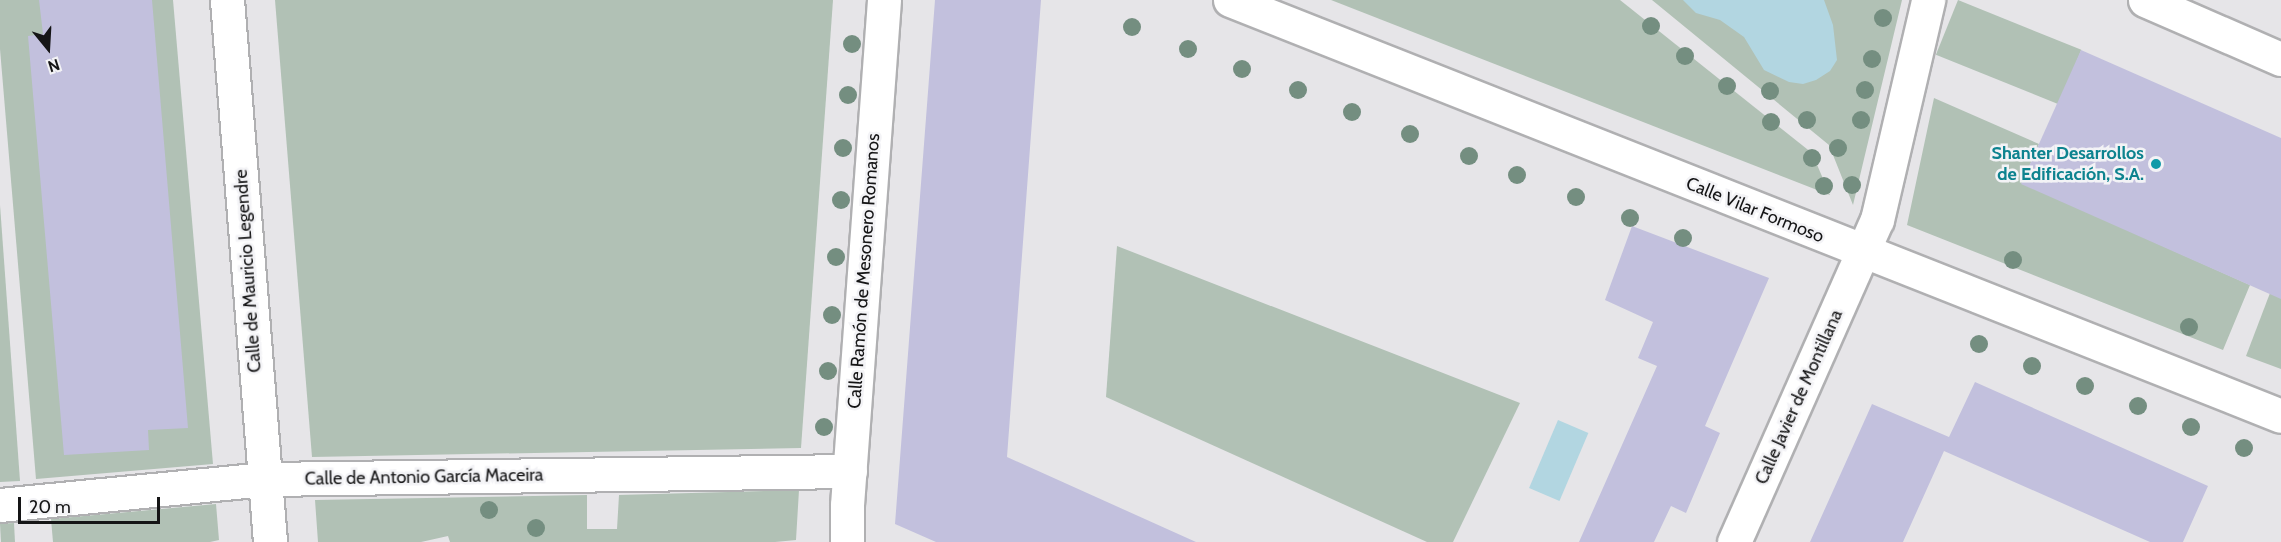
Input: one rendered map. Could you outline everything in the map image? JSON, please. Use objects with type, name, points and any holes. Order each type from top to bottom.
[{"type":"street","name":"Calle de Mauricio Legendre","points":[[227,0],[270,542]]},
{"type":"street","name":"Calle Ramón de Mesonero Romanos","points":[[847,542],[850,471],[884,0]]},
{"type":"street","name":"Calle Vilar Formoso","points":[[1230,0],[1863,253],[2281,416]]},
{"type":"street","name":"Calle Javier de Montillana","points":[[1734,542],[1877,220],[1928,0]]},
{"type":"street","points":[[2145,0],[2281,59]]},
{"type":"street","name":"Calle de Antonio García Maceira","points":[[0,505],[264,479],[850,471]]},
{"type":"green space","points":[[0,0],[173,0],[213,464],[36,479],[0,49]]},
{"type":"green space","points":[[275,0],[833,0],[801,448],[312,457]]},
{"type":"green space","points":[[1331,0],[1620,0],[1812,153],[1830,195]]},
{"type":"green space","points":[[1652,0],[1902,0],[1853,205],[1829,145]]},
{"type":"green space","points":[[1958,0],[2081,50],[2059,105],[1936,55]]},
{"type":"green space","points":[[1934,98],[2039,144],[2022,183],[2250,285],[2223,350],[1907,225]]},
{"type":"green space","points":[[0,205],[20,481],[0,482]]},
{"type":"green space","points":[[1117,246],[1520,403],[1453,542],[1427,542],[1106,397]]},
{"type":"green space","points":[[2270,293],[2281,298],[2281,369],[2246,356]]},
{"type":"green space","points":[[799,490],[796,540],[775,542],[450,542],[448,536],[421,542],[318,542],[315,500],[587,495],[587,529],[617,529],[619,495]]},
{"type":"green space","points":[[216,504],[219,540],[210,542],[53,542],[51,519]]},
{"type":"green space","points":[[14,523],[15,542],[1,542],[0,524]]},
{"type":"water","points":[[1683,0],[1824,0],[1833,25],[1837,60],[1830,71],[1816,80],[1803,84],[1789,82],[1764,70],[1744,37],[1720,20],[1696,13]]},
{"type":"water","points":[[1558,420],[1588,433],[1559,501],[1529,488]]},
{"type":"building","points":[[39,0],[152,0],[188,428],[148,430],[149,450],[64,455],[28,36],[43,34]]},
{"type":"building","points":[[935,0],[1041,0],[1007,457],[1196,542],[936,542],[895,524]]},
{"type":"building","name":"Shanter Desarrollos de Edificación, S.A.","points":[[2081,50],[2281,138],[2281,299],[2021,184]]},
{"type":"building","points":[[1632,226],[1769,278],[1705,426],[1720,433],[1686,513],[1671,506],[1654,542],[1579,542],[1657,366],[1638,358],[1653,322],[1605,300]]},
{"type":"building","points":[[1975,382],[2208,486],[2183,542],[2150,542],[1944,451],[1903,542],[1810,542],[1872,404],[1949,437]]},
{"type":"place","name":"Shanter Desarrollos de Edificación, S.A.","points":[[2156,164]]}]
